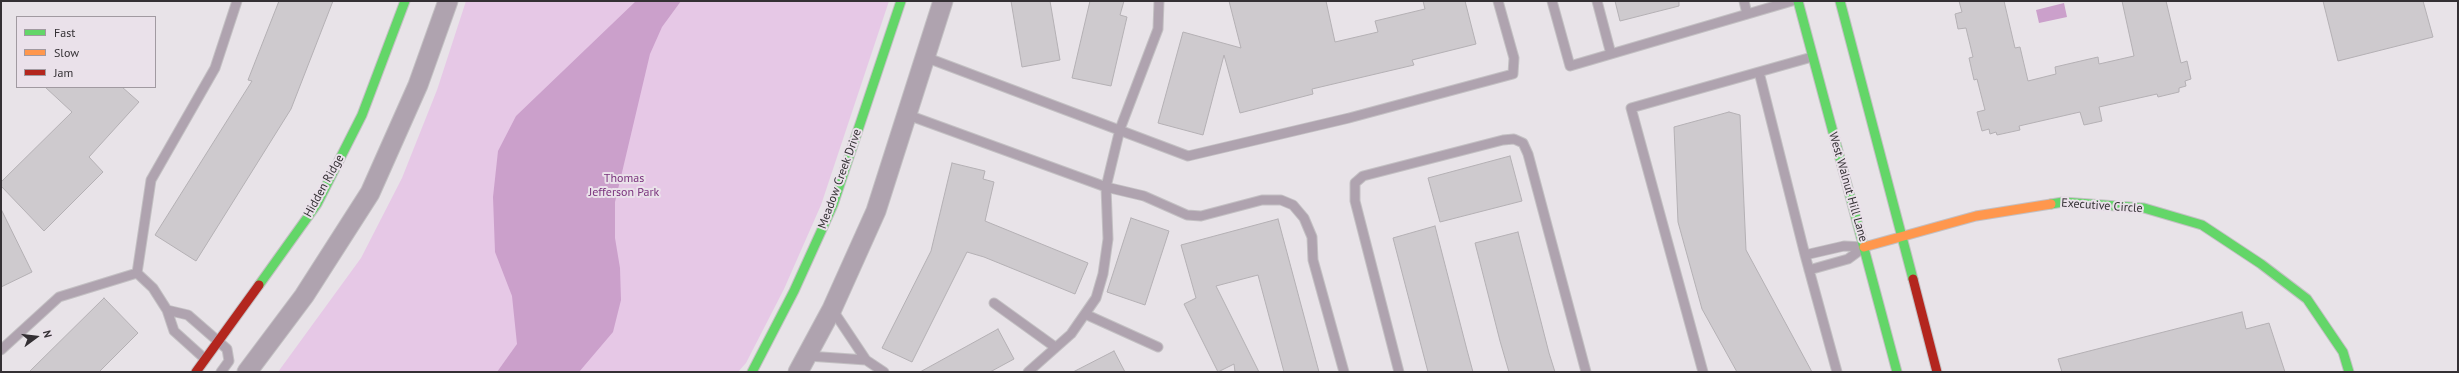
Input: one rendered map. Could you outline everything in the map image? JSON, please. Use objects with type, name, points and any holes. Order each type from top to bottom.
[{"type":"street","name":"Hidden Ridge","points":[[196,372],[317,204],[362,114],[404,1]]},
{"type":"street","points":[[247,372],[304,296],[370,193],[418,85],[448,1]]},
{"type":"street","name":"Meadow Creek Drive","points":[[752,372],[790,297],[833,204],[901,1]]},
{"type":"street","points":[[798,372],[808,356],[832,309],[876,211],[908,115],[943,1]]},
{"type":"street","name":"West Walnut Hill Lane","points":[[1798,1],[1898,372]]},
{"type":"street","points":[[1840,1],[1937,372]]},
{"type":"street","name":"Executive Circle","points":[[1864,247],[1976,216],[2063,202],[2144,208],[2202,225],[2261,264],[2307,299],[2343,352],[2349,372]]},
{"type":"lane","points":[[138,274],[151,180],[215,68],[237,1]]},
{"type":"lane","points":[[1028,372],[1071,334],[1096,298],[1103,274],[1108,239],[1106,187],[1120,130],[1158,29],[1159,1]]},
{"type":"lane","points":[[925,57],[1188,156],[1349,118],[1513,74],[1514,58],[1498,1]]},
{"type":"lane","points":[[1552,1],[1570,66],[1792,1]]},
{"type":"lane","points":[[1597,1],[1611,54]]},
{"type":"lane","points":[[1744,1],[1747,14]]},
{"type":"lane","points":[[1703,372],[1631,108],[1812,57]]},
{"type":"lane","points":[[1759,72],[1805,255],[1837,372]]},
{"type":"lane","points":[[908,115],[1106,187],[1144,196],[1187,215],[1201,216],[1262,200],[1281,200],[1293,205],[1304,218],[1312,237],[1313,260],[1344,372]]},
{"type":"lane","points":[[1399,372],[1355,201],[1355,183],[1363,176],[1503,140],[1514,139],[1523,143],[1528,154],[1586,372]]},
{"type":"lane","points":[[1805,255],[1844,246],[1864,247]]},
{"type":"lane","points":[[1809,270],[1848,259],[1864,247]]},
{"type":"lane","points":[[138,274],[153,288],[167,310],[174,331],[205,359]]},
{"type":"lane","points":[[1,350],[58,297],[138,274]]},
{"type":"lane","points":[[994,303],[1055,347]]},
{"type":"lane","points":[[832,309],[866,360],[884,372]]},
{"type":"lane","points":[[167,310],[188,315],[227,349],[229,361],[221,372]]},
{"type":"lane","points":[[1085,314],[1158,347]]},
{"type":"lane","points":[[808,356],[866,360]]},
{"type":"green space","name":"Thomas Jefferson Park","points":[[466,1],[889,1],[821,205],[784,289],[746,363],[738,372],[278,372],[361,258],[402,178],[437,90]]},
{"type":"shaded area","points":[[636,1],[681,1],[662,27],[650,54],[615,202],[615,238],[620,268],[621,300],[613,332],[579,372],[497,372],[517,344],[512,296],[495,252],[493,197],[498,151],[516,116]]},
{"type":"shaded area","points":[[2064,3],[2067,17],[2039,23],[2036,10]]},
{"type":"building","points":[[279,1],[333,1],[291,109],[196,261],[155,235],[252,81],[248,80]]},
{"type":"building","points":[[1011,1],[1050,1],[1060,60],[1022,67]]},
{"type":"building","points":[[1090,1],[1124,1],[1120,15],[1127,17],[1111,86],[1072,78]]},
{"type":"building","points":[[1229,1],[1326,1],[1335,42],[1378,32],[1375,21],[1425,9],[1423,1],[1465,1],[1476,44],[1412,60],[1414,65],[1312,89],[1313,94],[1240,113],[1224,55],[1203,135],[1158,123],[1183,32],[1241,48]]},
{"type":"building","points":[[1615,1],[1679,1],[1679,6],[1620,21]]},
{"type":"building","points":[[1959,1],[2004,1],[2015,48],[2020,47],[2028,81],[2056,74],[2055,67],[2098,57],[2099,64],[2134,56],[2122,1],[2166,1],[2181,63],[2187,61],[2191,79],[2185,81],[2186,86],[2179,88],[2179,92],[2158,97],[2157,94],[2099,107],[2102,121],[2084,125],[2080,112],[2019,126],[2020,130],[1997,135],[1996,132],[1990,134],[1989,129],[1982,131],[1977,112],[1985,110],[1977,79],[1974,80],[1969,58],[1973,57],[1966,28],[1958,29],[1955,14],[1962,12]]},
{"type":"building","points":[[2323,1],[2423,1],[2433,37],[2338,61]]},
{"type":"building","points":[[46,88],[123,88],[139,102],[89,157],[103,172],[44,231],[1,186],[1,182],[72,112]]},
{"type":"building","points":[[1729,112],[1740,115],[1746,250],[1812,372],[1737,372],[1702,309],[1678,222],[1674,127]]},
{"type":"building","points":[[1510,156],[1522,201],[1440,222],[1428,178]]},
{"type":"building","points":[[952,163],[985,171],[983,179],[994,182],[985,221],[1088,263],[1075,294],[984,257],[967,252],[912,362],[882,348],[931,251]]},
{"type":"building","points":[[1,209],[32,272],[1,287]]},
{"type":"building","points":[[1131,218],[1169,231],[1145,305],[1107,292]]},
{"type":"building","points":[[1278,219],[1319,372],[1284,372],[1258,275],[1216,286],[1259,372],[1235,372],[1234,364],[1218,372],[1184,304],[1196,298],[1181,245]]},
{"type":"building","points":[[1435,226],[1473,372],[1428,372],[1393,238]]},
{"type":"building","points":[[1518,232],[1555,372],[1509,372],[1500,341],[1475,243]]},
{"type":"building","points":[[104,298],[138,333],[99,372],[29,372]]},
{"type":"building","points":[[2242,312],[2246,329],[2269,323],[2285,372],[2062,372],[2058,359]]},
{"type":"building","points":[[998,329],[1014,359],[990,372],[920,372]]},
{"type":"building","points":[[1114,351],[1125,372],[1073,372]]},
{"type":"traffic: fast","points":[[259,285],[317,204],[362,115],[405,1]]},
{"type":"traffic: fast","points":[[752,372],[794,291],[833,205],[901,1]]},
{"type":"traffic: fast","points":[[1798,1],[1897,372]]},
{"type":"traffic: fast","points":[[1840,1],[1913,279]]},
{"type":"traffic: fast","points":[[2051,204],[2063,202],[2144,208],[2202,225],[2261,264],[2307,299],[2343,352],[2349,372]]},
{"type":"traffic: slow","points":[[1864,247],[1976,216],[2051,204]]},
{"type":"traffic: jam","points":[[1913,279],[1937,372]]},
{"type":"traffic: jam","points":[[196,372],[259,285]]}]
